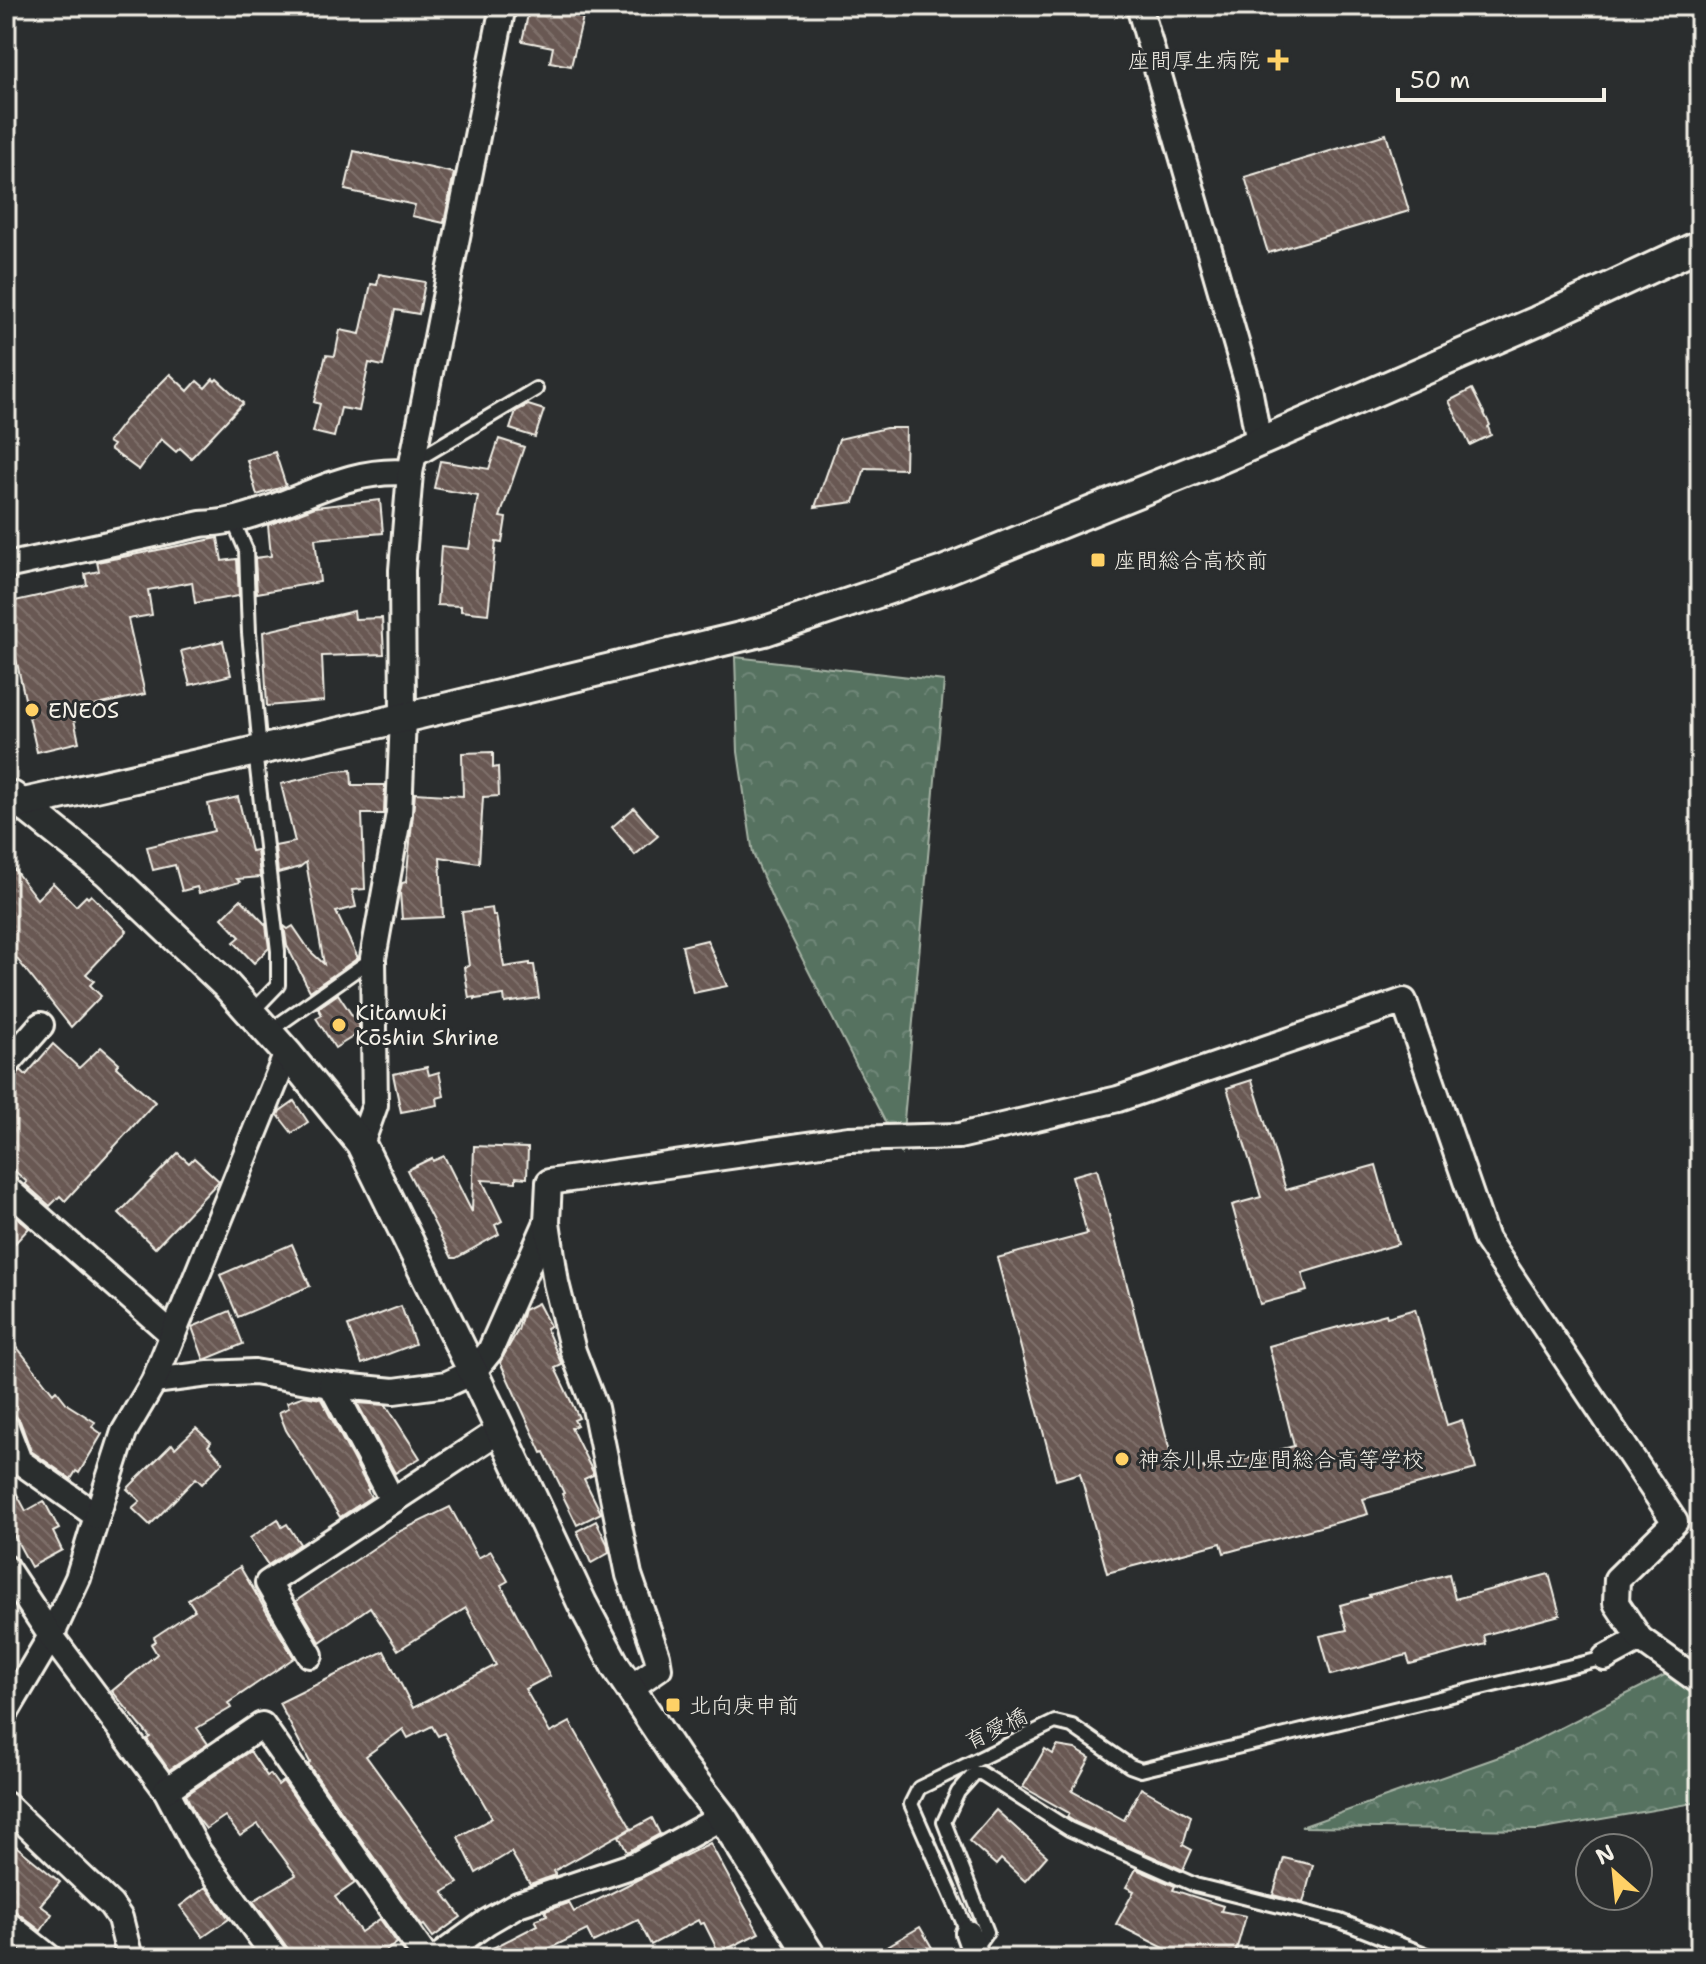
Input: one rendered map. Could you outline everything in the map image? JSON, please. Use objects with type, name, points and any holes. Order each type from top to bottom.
[{"type":"street","points":[[361,1144],[375,1105],[373,958],[399,813],[411,716],[402,570],[411,467],[503,6]]},
{"type":"street","points":[[1139,6],[1249,388],[1259,443]]},
{"type":"street","points":[[11,800],[257,751],[765,631],[943,571],[1259,443],[1537,321],[1700,245]]},
{"type":"street","points":[[6,566],[201,524],[233,520],[329,483],[411,467]]},
{"type":"street","points":[[11,800],[107,872],[215,974],[287,1053],[361,1144],[582,1603],[630,1688],[680,1763],[722,1817],[812,1958]]},
{"type":"street","points":[[630,1688],[659,1668],[629,1575],[595,1408],[573,1351],[556,1283],[547,1222],[549,1182],[849,1139],[959,1136],[1118,1099],[1404,1001],[1486,1239],[1675,1522],[1617,1579],[1616,1603],[1640,1639],[1700,1682]]},
{"type":"street","points":[[6,1065],[41,1025]]},
{"type":"street","points":[[6,1712],[51,1636],[78,1578],[124,1432],[154,1381],[287,1053]]},
{"type":"street","points":[[6,1188],[173,1335]]},
{"type":"street","points":[[154,1381],[254,1372],[331,1385],[394,1391],[447,1384],[473,1372],[490,1351],[547,1222]]},
{"type":"street","points":[[331,1385],[392,1500]]},
{"type":"street","points":[[6,1427],[19,1461],[97,1516]]},
{"type":"street","points":[[310,1655],[268,1583],[500,1430]]},
{"type":"street","points":[[6,1568],[51,1636],[166,1790],[198,1851],[276,1958]]},
{"type":"street","points":[[1605,1658],[1640,1639]]},
{"type":"street","points":[[166,1790],[262,1725],[426,1958]]},
{"type":"street","points":[[6,1805],[111,1905],[120,1918],[130,1958]]},
{"type":"street","points":[[437,1958],[518,1904],[637,1864],[722,1817]]},
{"type":"street","points":[[6,1923],[50,1958]]},
{"type":"lane","points":[[411,467],[536,389]]},
{"type":"lane","points":[[233,520],[246,550],[257,751],[278,951],[278,985],[259,1022]]},
{"type":"lane","points":[[259,1022],[373,958]]},
{"type":"lane","name":"育愛橋","points":[[973,1947],[911,1804],[919,1788],[1055,1722],[1072,1726],[1130,1766],[1141,1770],[1605,1658]]},
{"type":"lane","points":[[973,1947],[987,1932],[944,1822],[958,1792],[975,1773],[981,1773],[1069,1829],[1195,1885],[1340,1921],[1435,1958]]},
{"type":"green space","points":[[735,657],[944,681],[901,1153],[777,909],[753,854],[738,752]]},
{"type":"green space","points":[[1700,1657],[1700,1802],[1538,1830],[1301,1827],[1513,1752]]},
{"type":"building","points":[[530,6],[585,9],[571,66],[550,62],[553,47],[522,41]]},
{"type":"building","points":[[1386,134],[1409,211],[1268,253],[1245,177]]},
{"type":"building","points":[[354,151],[454,173],[444,223],[412,216],[415,205],[345,190]]},
{"type":"building","points":[[379,274],[425,282],[419,314],[395,310],[383,366],[369,363],[359,411],[341,408],[334,437],[313,432],[320,404],[314,402],[326,355],[335,356],[340,330],[360,334],[371,284],[377,285]]},
{"type":"building","points":[[170,374],[188,391],[197,381],[205,388],[217,379],[243,403],[191,458],[180,448],[176,452],[161,439],[139,470],[110,449],[113,445],[108,442]]},
{"type":"building","points":[[1472,389],[1490,425],[1491,435],[1470,445],[1449,401]]},
{"type":"building","points":[[528,405],[544,410],[535,437],[510,429],[516,411]]},
{"type":"building","points":[[886,428],[906,428],[905,469],[865,468],[854,502],[815,507],[839,439]]},
{"type":"building","points":[[499,439],[524,447],[500,517],[506,518],[502,543],[496,542],[488,614],[461,611],[461,606],[437,605],[441,546],[469,549],[478,496],[434,488],[440,461],[489,469]]},
{"type":"building","points":[[275,452],[286,486],[257,495],[247,460]]},
{"type":"building","points":[[380,500],[383,533],[315,539],[320,582],[257,593],[255,558],[271,556],[268,525],[315,507]]},
{"type":"building","points":[[218,538],[222,561],[237,559],[239,596],[195,603],[192,582],[148,590],[152,615],[128,619],[145,694],[72,711],[79,742],[37,752],[12,641],[9,641],[6,627],[6,603],[87,585],[85,574],[99,571],[97,562]]},
{"type":"building","points":[[354,611],[355,619],[382,618],[384,654],[322,656],[324,701],[267,706],[263,632]]},
{"type":"building","points":[[223,641],[231,675],[190,685],[181,651]]},
{"type":"building","points":[[493,752],[493,768],[498,767],[499,796],[483,797],[479,863],[440,857],[443,917],[402,919],[400,892],[402,883],[406,882],[415,793],[463,796],[462,753]]},
{"type":"building","points":[[351,770],[352,785],[385,785],[384,814],[362,814],[365,889],[352,890],[356,907],[336,912],[358,958],[310,991],[287,946],[284,926],[288,929],[293,926],[310,951],[324,964],[306,862],[300,867],[278,873],[275,846],[295,842],[281,784]]},
{"type":"building","points":[[238,797],[251,851],[257,850],[260,877],[237,879],[240,882],[199,893],[197,887],[182,891],[175,865],[153,870],[147,847],[214,831],[208,804]]},
{"type":"building","points":[[634,808],[658,836],[635,855],[612,827]]},
{"type":"building","points":[[6,859],[37,899],[53,883],[76,906],[91,895],[127,931],[86,974],[94,981],[90,985],[101,996],[71,1027],[6,945]]},
{"type":"building","points":[[241,899],[266,925],[269,948],[254,963],[234,942],[240,937],[222,918]]},
{"type":"building","points":[[492,908],[493,915],[496,915],[504,967],[534,965],[539,998],[505,1003],[504,995],[469,998],[464,967],[469,966],[462,912]]},
{"type":"building","points":[[707,940],[727,986],[693,993],[682,946]]},
{"type":"building","name":"Kitamuki Kōshin Shrine","points":[[338,994],[359,1026],[359,1033],[335,1048],[316,1018],[322,1015],[318,1008]]},
{"type":"building","points":[[53,1044],[79,1068],[101,1047],[119,1063],[116,1067],[155,1102],[65,1201],[60,1196],[50,1206],[6,1163],[6,1086],[21,1070],[26,1075]]},
{"type":"building","points":[[427,1067],[429,1075],[439,1072],[444,1096],[437,1098],[438,1105],[401,1112],[393,1074]]},
{"type":"building","points":[[1252,1080],[1286,1190],[1376,1165],[1398,1244],[1302,1273],[1307,1291],[1260,1304],[1232,1205],[1261,1197],[1227,1088]]},
{"type":"building","points":[[294,1101],[308,1122],[292,1133],[278,1115]]},
{"type":"building","points":[[474,1146],[528,1148],[527,1178],[516,1177],[516,1182],[482,1180],[502,1221],[495,1225],[499,1234],[452,1258],[407,1170],[444,1156],[472,1212]]},
{"type":"building","points":[[178,1153],[189,1163],[194,1158],[219,1181],[155,1248],[119,1213]]},
{"type":"building","points":[[1097,1169],[1176,1474],[1204,1467],[1205,1470],[1294,1446],[1269,1346],[1415,1309],[1447,1425],[1462,1420],[1476,1469],[1363,1499],[1368,1514],[1224,1553],[1221,1543],[1107,1573],[1080,1473],[1056,1480],[997,1258],[1087,1234],[1072,1176]]},
{"type":"building","points":[[6,1208],[29,1228],[6,1253]]},
{"type":"building","points":[[292,1244],[310,1286],[238,1317],[220,1275]]},
{"type":"building","points":[[538,1303],[550,1326],[546,1328],[562,1365],[555,1368],[579,1418],[574,1420],[577,1425],[571,1428],[593,1472],[584,1479],[601,1513],[577,1525],[500,1362],[518,1330],[524,1310]]},
{"type":"building","points":[[401,1306],[415,1344],[362,1364],[348,1326]]},
{"type":"building","points":[[230,1311],[243,1344],[204,1360],[192,1327]]},
{"type":"building","points":[[6,1333],[53,1393],[56,1390],[68,1405],[95,1422],[92,1427],[102,1434],[79,1473],[76,1471],[71,1479],[31,1451],[20,1421],[6,1412]]},
{"type":"building","points":[[304,1396],[321,1399],[369,1489],[371,1497],[340,1517],[286,1430],[279,1412],[289,1408],[287,1402]]},
{"type":"building","points":[[357,1403],[386,1405],[420,1458],[395,1473]]},
{"type":"building","points":[[196,1428],[211,1442],[208,1446],[223,1462],[202,1484],[196,1478],[150,1525],[132,1508],[140,1501],[127,1489],[172,1444],[175,1448]]},
{"type":"building","points":[[6,1474],[26,1511],[44,1501],[59,1529],[53,1532],[62,1550],[31,1567],[6,1521]]},
{"type":"building","points":[[450,1507],[478,1558],[491,1551],[508,1581],[501,1585],[550,1676],[525,1689],[550,1733],[570,1722],[631,1828],[554,1871],[556,1875],[530,1884],[511,1852],[476,1873],[458,1837],[492,1818],[444,1733],[438,1736],[432,1726],[408,1738],[403,1729],[366,1756],[458,1883],[443,1892],[461,1917],[433,1937],[422,1926],[308,1764],[310,1762],[279,1703],[384,1651],[413,1708],[496,1665],[466,1608],[398,1650],[370,1607],[320,1642],[296,1601],[396,1533]]},
{"type":"building","points":[[278,1519],[282,1527],[287,1524],[300,1544],[268,1565],[250,1538]]},
{"type":"building","points":[[596,1521],[609,1553],[591,1563],[577,1531]]},
{"type":"building","points":[[240,1567],[294,1658],[228,1703],[231,1708],[197,1728],[208,1744],[169,1770],[147,1739],[150,1737],[112,1691],[157,1654],[151,1644],[156,1641],[154,1637],[195,1610],[188,1599]]},
{"type":"building","points":[[1449,1574],[1455,1599],[1549,1574],[1560,1615],[1484,1635],[1486,1644],[1410,1664],[1407,1655],[1331,1675],[1320,1636],[1347,1630],[1340,1605]]},
{"type":"building","points":[[1057,1746],[1075,1749],[1090,1758],[1072,1791],[1124,1820],[1141,1788],[1191,1816],[1183,1845],[1192,1850],[1183,1870],[1077,1823],[1067,1817],[1069,1813],[1023,1787],[1045,1749],[1053,1754]]},
{"type":"building","points":[[250,1751],[267,1776],[270,1774],[278,1785],[283,1781],[355,1883],[335,1897],[361,1932],[380,1919],[397,1943],[376,1958],[295,1958],[253,1901],[296,1875],[258,1824],[240,1836],[225,1816],[206,1829],[196,1816],[186,1795]]},
{"type":"building","points":[[996,1810],[1047,1856],[1025,1881],[1001,1859],[996,1865],[969,1841]]},
{"type":"building","points":[[652,1818],[660,1834],[627,1852],[619,1836]]},
{"type":"building","points":[[6,1838],[60,1882],[40,1905],[52,1914],[41,1931],[15,1911],[6,1908]]},
{"type":"building","points":[[710,1843],[759,1933],[719,1953],[704,1923],[700,1924],[698,1920],[651,1945],[638,1920],[593,1942],[587,1930],[530,1958],[473,1958],[538,1925],[535,1920],[547,1915],[545,1911],[569,1903],[574,1912]]},
{"type":"building","points":[[1284,1858],[1313,1865],[1303,1903],[1273,1895]]},
{"type":"building","points":[[1136,1869],[1175,1886],[1173,1890],[1223,1906],[1221,1911],[1246,1916],[1234,1958],[1162,1958],[1166,1949],[1116,1924],[1134,1891],[1126,1887]]},
{"type":"building","points":[[206,1887],[229,1919],[203,1937],[180,1906]]},
{"type":"building","points":[[920,1927],[938,1958],[867,1958]]},
{"type":"building","points":[[6,1942],[21,1954],[19,1958],[6,1958]]},
{"type":"place","name":"座間厚生病院","points":[[1278,60]]},
{"type":"place","name":"座間総合高校前","points":[[1098,560]]},
{"type":"place","name":"ENEOS","points":[[32,710]]},
{"type":"place","name":"Kitamuki Kōshin Shrine","points":[[339,1025]]},
{"type":"place","name":"神奈川県立座間総合高等学校","points":[[1122,1459]]},
{"type":"place","name":"北向庚申前","points":[[673,1705]]}]
